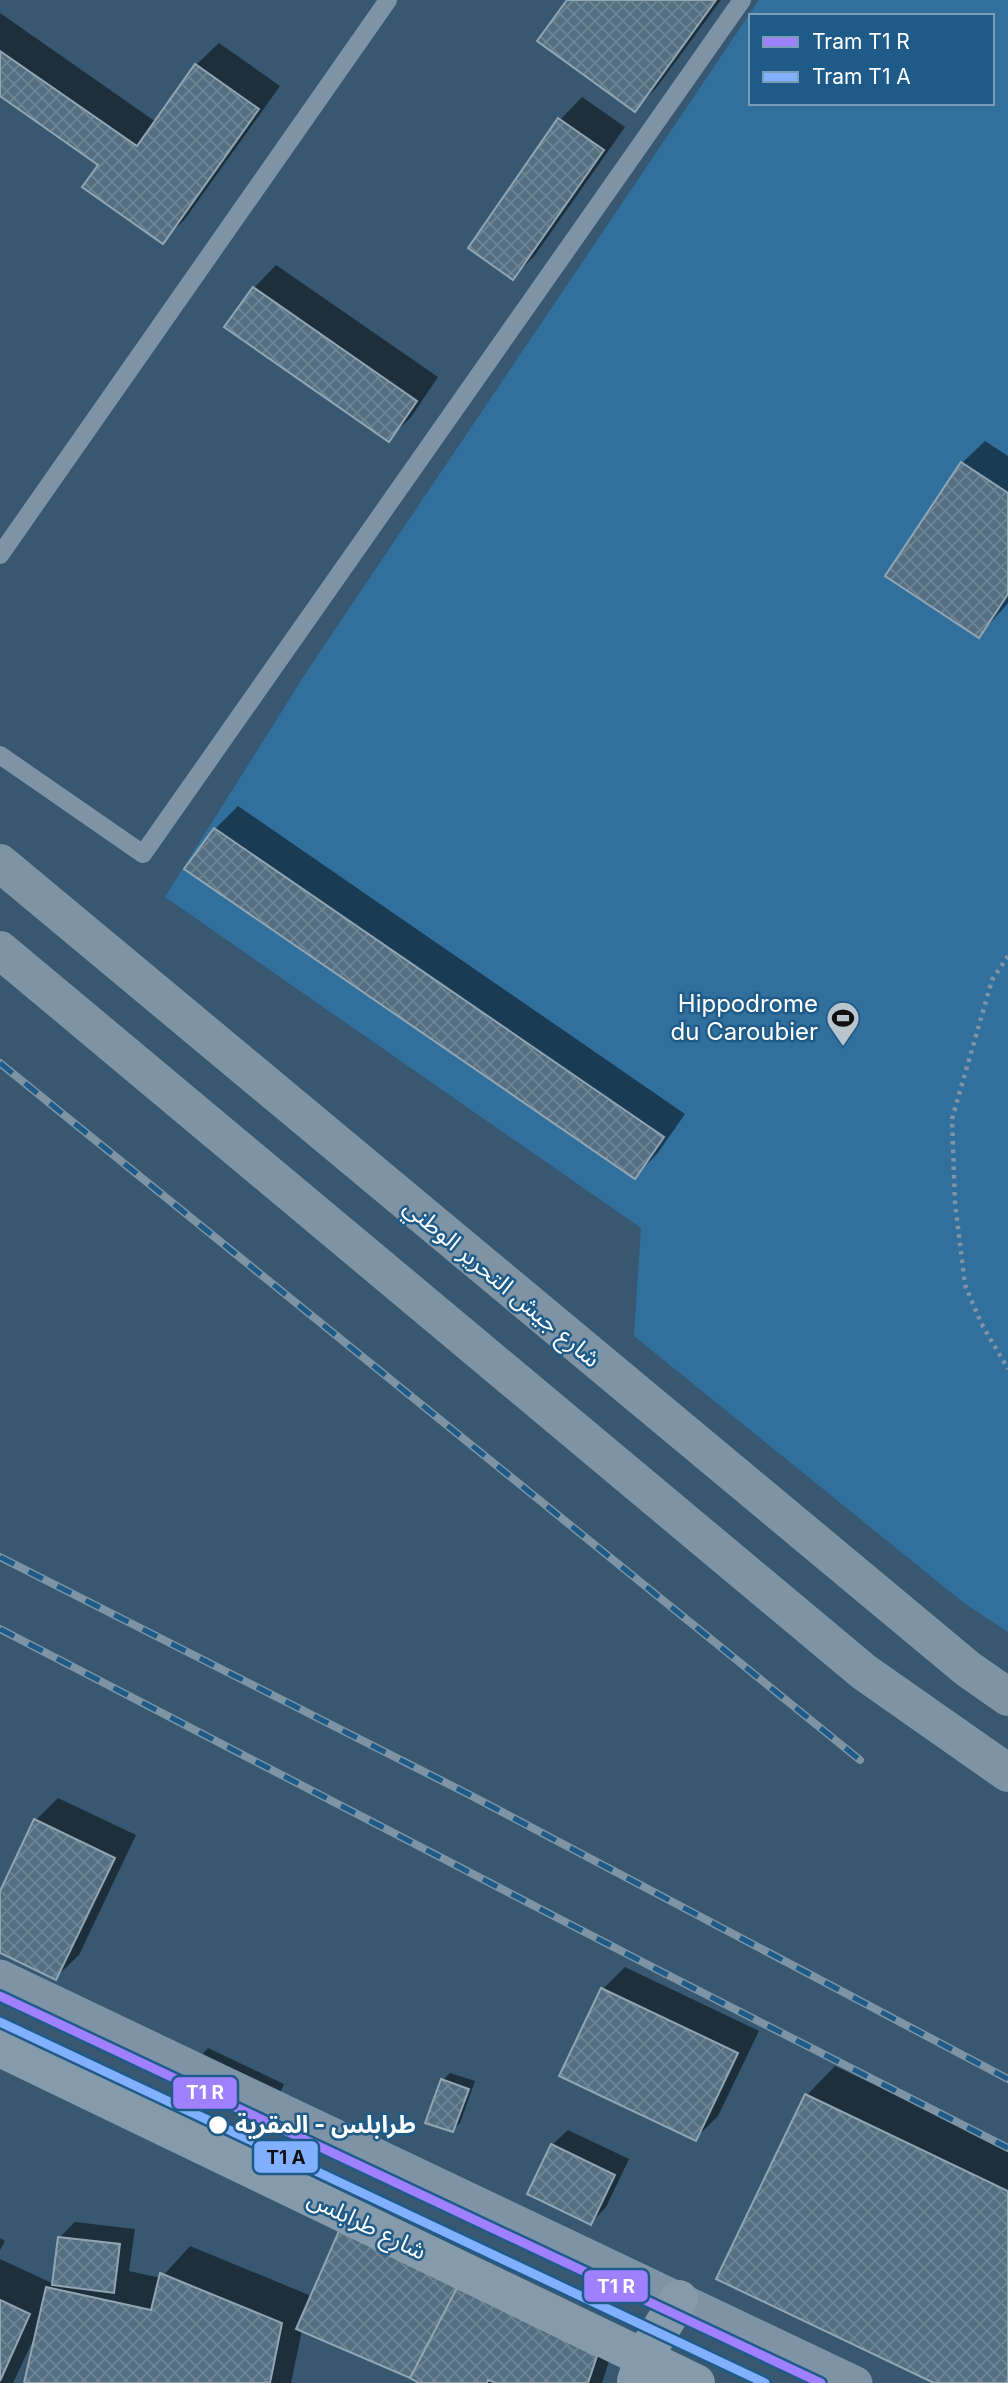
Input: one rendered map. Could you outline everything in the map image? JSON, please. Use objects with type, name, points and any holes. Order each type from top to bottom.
[{"type":"highway","name":"شارع جيش التحرير الوطني","points":[[0,863],[957,1660],[1008,1697]]},
{"type":"highway","points":[[0,950],[833,1647],[1008,1773]]},
{"type":"main road","name":"شارع طرابلس","points":[[0,2048],[639,2370],[696,2383]]},
{"type":"main road","points":[[639,2370],[679,2299]]},
{"type":"street","points":[[0,1976],[856,2383]]},
{"type":"lane","points":[[0,555],[388,0]]},
{"type":"lane","points":[[0,755],[143,854],[742,0]]},
{"type":"path","points":[[1008,956],[992,980],[952,1119],[955,1203],[965,1285],[981,1322],[1008,1369]]},
{"type":"shaded area","points":[[759,0],[1008,0],[1008,1632],[964,1603],[634,1336],[641,1228],[165,897],[309,668],[749,15],[749,105],[994,105],[994,14],[750,14]]},
{"type":"building","points":[[567,0],[716,0],[635,112],[537,41]]},
{"type":"building","points":[[0,51],[137,146],[195,64],[259,109],[163,244],[82,187],[98,165],[0,96]]},
{"type":"building","points":[[558,118],[604,150],[513,280],[468,248]]},
{"type":"building","points":[[253,287],[417,401],[389,442],[224,327]]},
{"type":"building","points":[[961,462],[1008,493],[1008,594],[979,638],[885,576]]},
{"type":"building","points":[[214,828],[664,1137],[635,1179],[184,869]]},
{"type":"building","points":[[34,1819],[115,1858],[56,1980],[0,1953],[0,1891]]},
{"type":"building","points":[[601,1988],[738,2053],[696,2141],[559,2076]]},
{"type":"building","points":[[441,2079],[469,2089],[453,2132],[425,2123]]},
{"type":"building","points":[[805,2094],[1008,2191],[1008,2383],[934,2383],[716,2279]]},
{"type":"building","points":[[551,2144],[615,2175],[591,2225],[527,2194]]},
{"type":"building","points":[[339,2231],[457,2288],[410,2378],[296,2329]]},
{"type":"building","points":[[58,2237],[120,2244],[114,2293],[52,2285]]},
{"type":"building","points":[[160,2273],[282,2323],[270,2383],[24,2383],[46,2287],[151,2310]]},
{"type":"building","points":[[457,2288],[597,2356],[588,2383],[496,2383],[488,2380],[487,2383],[419,2383],[410,2378]]},
{"type":"building","points":[[0,2300],[30,2314],[0,2381]]},
{"type":"railway","points":[[0,1063],[860,1760]]},
{"type":"railway","points":[[0,1557],[470,1795],[1008,2079]]},
{"type":"railway","points":[[0,1629],[1008,2148]]},
{"type":"transit line","points":[[0,1996],[821,2383]]},
{"type":"transit line","points":[[0,2022],[765,2383]]},
{"type":"place","name":"Hippodrome du Caroubier","points":[[843,1048]]},
{"type":"place","name":"طرابلس - المقرية","points":[[218,2125]]}]
